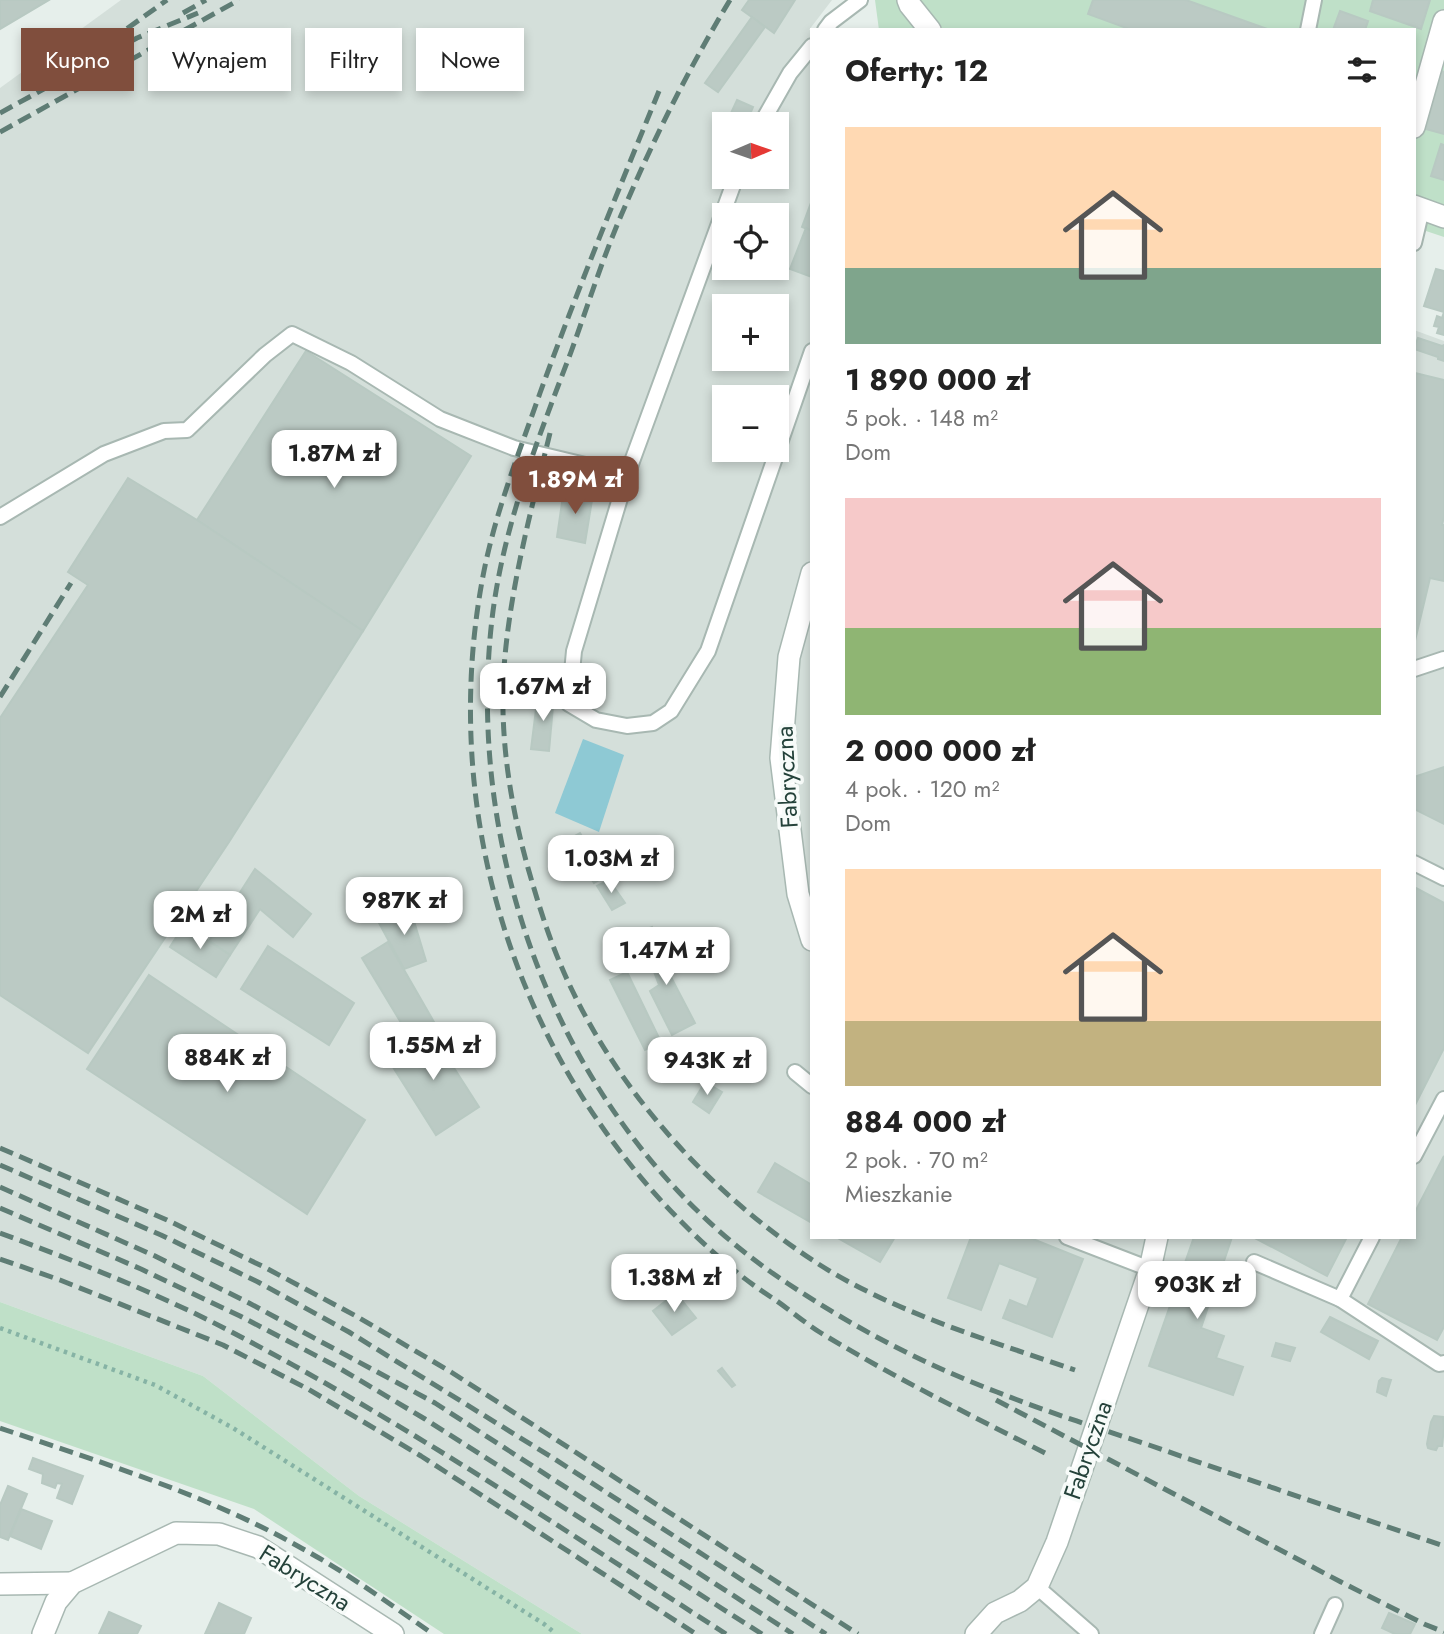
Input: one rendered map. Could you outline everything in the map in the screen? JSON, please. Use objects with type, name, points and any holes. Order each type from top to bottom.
[{"type":"street","points":[[908,0],[928,28]]},
{"type":"street","points":[[1416,120],[1444,21]]},
{"type":"street","points":[[1418,208],[1444,217]]},
{"type":"street","name":"Fabryczna","points":[[810,580],[789,657],[781,758],[798,894],[810,933]]},
{"type":"street","name":"Fabryczna","points":[[1037,1587],[1057,1542],[1150,1269],[1157,1239]]},
{"type":"street","name":"Fabryczna","points":[[43,1634],[56,1602],[72,1583],[176,1534],[219,1534],[258,1547],[393,1634]]},
{"type":"street","points":[[0,1584],[72,1583]]},
{"type":"street","points":[[976,1634],[995,1614],[1020,1601],[1037,1587]]},
{"type":"lane","points":[[826,28],[860,0]]},
{"type":"lane","points":[[1308,28],[1314,0]]},
{"type":"lane","points":[[768,112],[790,73],[810,48]]},
{"type":"lane","points":[[732,189],[627,475],[574,651],[569,704],[596,720],[627,726],[653,723],[671,711],[708,651],[810,357]]},
{"type":"lane","points":[[1416,226],[1418,208]]},
{"type":"lane","points":[[0,517],[104,454],[164,431],[187,430],[265,355],[292,334],[351,362],[440,419],[513,448],[627,475]]},
{"type":"lane","points":[[1416,667],[1444,659]]},
{"type":"lane","points":[[1416,864],[1444,878]]},
{"type":"lane","points":[[795,1072],[810,1084]]},
{"type":"lane","points":[[1416,1152],[1444,1099]]},
{"type":"lane","points":[[1072,1239],[1150,1269]]},
{"type":"lane","points":[[1340,1299],[1371,1239]]},
{"type":"lane","points":[[1254,1262],[1340,1299],[1439,1364],[1444,1363]]},
{"type":"lane","points":[[1037,1587],[1091,1634]]},
{"type":"lane","points":[[1322,1634],[1335,1605]]},
{"type":"path","points":[[0,1328],[155,1385],[233,1428],[556,1634]]},
{"type":"shaded area","points":[[121,0],[832,0],[809,30],[810,1239],[1416,1239],[1416,331],[1444,341],[1444,1634],[582,1634],[359,1496],[203,1376],[0,1302],[0,88],[21,73],[21,91],[134,91],[134,28],[82,28]]},
{"type":"green space","points":[[875,0],[1444,0],[1444,237],[1416,228],[1416,28],[879,28]]},
{"type":"green space","points":[[0,1302],[203,1376],[359,1496],[582,1634],[444,1634],[254,1509],[0,1421]]},
{"type":"water","points":[[583,739],[624,755],[599,832],[555,813]]},
{"type":"building","points":[[0,0],[49,0],[0,29]]},
{"type":"building","points":[[749,0],[795,0],[774,33],[742,10]]},
{"type":"building","points":[[1093,0],[1186,0],[1264,28],[1126,28],[1088,14]]},
{"type":"building","points":[[1373,0],[1430,0],[1421,29],[1370,11]]},
{"type":"building","points":[[1340,11],[1368,21],[1366,28],[1334,28]]},
{"type":"building","points":[[752,17],[765,27],[718,92],[705,83]]},
{"type":"building","points":[[1441,71],[1444,72],[1444,134],[1426,129]]},
{"type":"building","points":[[737,100],[753,107],[751,112],[732,112]]},
{"type":"building","points":[[1441,144],[1444,145],[1444,180],[1431,176]]},
{"type":"building","points":[[810,205],[810,230],[802,227]]},
{"type":"building","points":[[806,228],[810,230],[810,276],[790,269]]},
{"type":"building","points":[[1436,269],[1444,271],[1444,312],[1424,306]]},
{"type":"building","points":[[1444,312],[1444,335],[1437,333],[1439,327],[1434,326],[1437,316],[1442,318]]},
{"type":"building","points":[[1418,338],[1444,345],[1444,361],[1416,350]]},
{"type":"building","points":[[306,351],[471,456],[363,631],[197,520]]},
{"type":"building","points":[[1416,373],[1444,380],[1444,581],[1430,578],[1416,637]]},
{"type":"building","points":[[128,478],[197,520],[363,631],[229,842],[88,1053],[0,995],[0,718],[88,585],[68,572]]},
{"type":"building","points":[[564,489],[593,494],[585,543],[557,537]]},
{"type":"building","points":[[538,693],[554,695],[549,751],[531,749]]},
{"type":"building","points":[[1444,767],[1444,824],[1416,810],[1416,776]]},
{"type":"building","points":[[580,833],[585,837],[604,877],[594,883],[571,851],[569,839]]},
{"type":"building","points":[[255,869],[311,914],[293,937],[260,909],[230,955],[209,941]]},
{"type":"building","points":[[609,880],[625,903],[612,910],[597,886]]},
{"type":"building","points":[[1416,888],[1444,903],[1444,1048],[1416,1103]]},
{"type":"building","points":[[410,908],[426,961],[404,969],[378,921],[390,913]]},
{"type":"building","points":[[184,925],[230,955],[216,977],[170,947]]},
{"type":"building","points":[[652,927],[672,979],[695,1023],[672,1035],[650,991],[659,985],[639,932]]},
{"type":"building","points":[[388,942],[434,1022],[409,1036],[362,958]]},
{"type":"building","points":[[268,946],[354,1003],[329,1045],[241,989]]},
{"type":"building","points":[[627,972],[661,1042],[645,1050],[610,980]]},
{"type":"building","points":[[149,975],[365,1120],[307,1214],[87,1069]]},
{"type":"building","points":[[429,1029],[479,1107],[436,1135],[386,1056]]},
{"type":"building","points":[[705,1082],[722,1092],[709,1113],[693,1102]]},
{"type":"building","points":[[1444,1156],[1444,1327],[1437,1340],[1368,1304],[1401,1239],[1416,1239],[1416,1210]]},
{"type":"building","points":[[775,1163],[810,1184],[810,1222],[758,1192]]},
{"type":"building","points":[[840,1239],[894,1239],[880,1262]]},
{"type":"building","points":[[970,1239],[1033,1239],[1083,1259],[1052,1337],[1003,1318],[1010,1300],[1027,1307],[1038,1278],[999,1263],[981,1310],[948,1298]]},
{"type":"building","points":[[1193,1239],[1231,1239],[1223,1264],[1232,1267],[1227,1283],[1217,1280],[1201,1328],[1224,1336],[1216,1358],[1243,1367],[1233,1395],[1149,1366]]},
{"type":"building","points":[[1257,1239],[1346,1239],[1327,1276]]},
{"type":"building","points":[[676,1293],[696,1318],[672,1335],[653,1311]]},
{"type":"building","points":[[1330,1317],[1378,1341],[1369,1359],[1321,1332]]},
{"type":"building","points":[[1276,1343],[1295,1348],[1290,1361],[1272,1356]]},
{"type":"building","points":[[722,1368],[735,1385],[732,1387],[718,1371]]},
{"type":"building","points":[[1382,1378],[1391,1380],[1386,1396],[1377,1392]]},
{"type":"building","points":[[1434,1416],[1443,1417],[1444,1428],[1442,1446],[1438,1446],[1436,1450],[1428,1448],[1427,1444]]},
{"type":"building","points":[[33,1458],[83,1476],[72,1504],[57,1498],[62,1484],[57,1483],[55,1488],[42,1483],[43,1474],[29,1469]]},
{"type":"building","points":[[8,1486],[27,1494],[8,1540],[0,1537],[0,1505]]},
{"type":"building","points":[[21,1509],[52,1521],[41,1549],[10,1536]]},
{"type":"building","points":[[219,1603],[251,1618],[244,1634],[205,1634]]},
{"type":"building","points":[[109,1612],[141,1626],[137,1634],[99,1634]]},
{"type":"building","points":[[1389,1613],[1415,1624],[1410,1634],[1395,1634],[1382,1628]]},
{"type":"railway","points":[[128,28],[167,0]]},
{"type":"railway","points":[[183,13],[206,0]]},
{"type":"railway","points":[[0,132],[239,0]]},
{"type":"railway","points":[[730,0],[700,51],[647,157],[602,263],[523,483],[497,584],[492,619],[488,714],[496,809],[516,903],[548,993],[592,1077],[647,1155],[712,1224],[787,1283],[812,1299],[915,1357],[997,1392],[1444,1546]]},
{"type":"railway","points":[[0,113],[137,38],[198,13]]},
{"type":"railway","points":[[659,91],[554,355],[508,483],[488,553],[471,673],[473,770],[487,865],[514,957],[552,1045],[602,1127],[663,1203],[734,1270],[815,1329],[905,1381],[1049,1455]]},
{"type":"railway","points":[[550,433],[512,600],[503,683],[504,736],[515,816],[537,899],[565,975],[594,1031],[619,1071],[677,1144],[745,1210],[782,1239],[820,1265],[880,1298],[977,1337],[1075,1370]]},
{"type":"railway","points":[[0,697],[71,583]]},
{"type":"railway","points":[[0,1148],[167,1220],[356,1316],[451,1372],[858,1634]]},
{"type":"railway","points":[[0,1165],[161,1235],[258,1282],[349,1332],[553,1458],[826,1634]]},
{"type":"railway","points":[[0,1187],[155,1256],[435,1403],[793,1634]]},
{"type":"railway","points":[[0,1208],[141,1269],[334,1365],[425,1419],[762,1634]]},
{"type":"railway","points":[[0,1233],[154,1294],[305,1372],[488,1481],[726,1634]]},
{"type":"railway","points":[[0,1259],[223,1345],[308,1389],[421,1456],[696,1634]]},
{"type":"railway","points":[[996,1400],[1341,1582],[1444,1632]]},
{"type":"railway","points":[[0,1428],[116,1467],[230,1512],[337,1569],[433,1634]]}]
